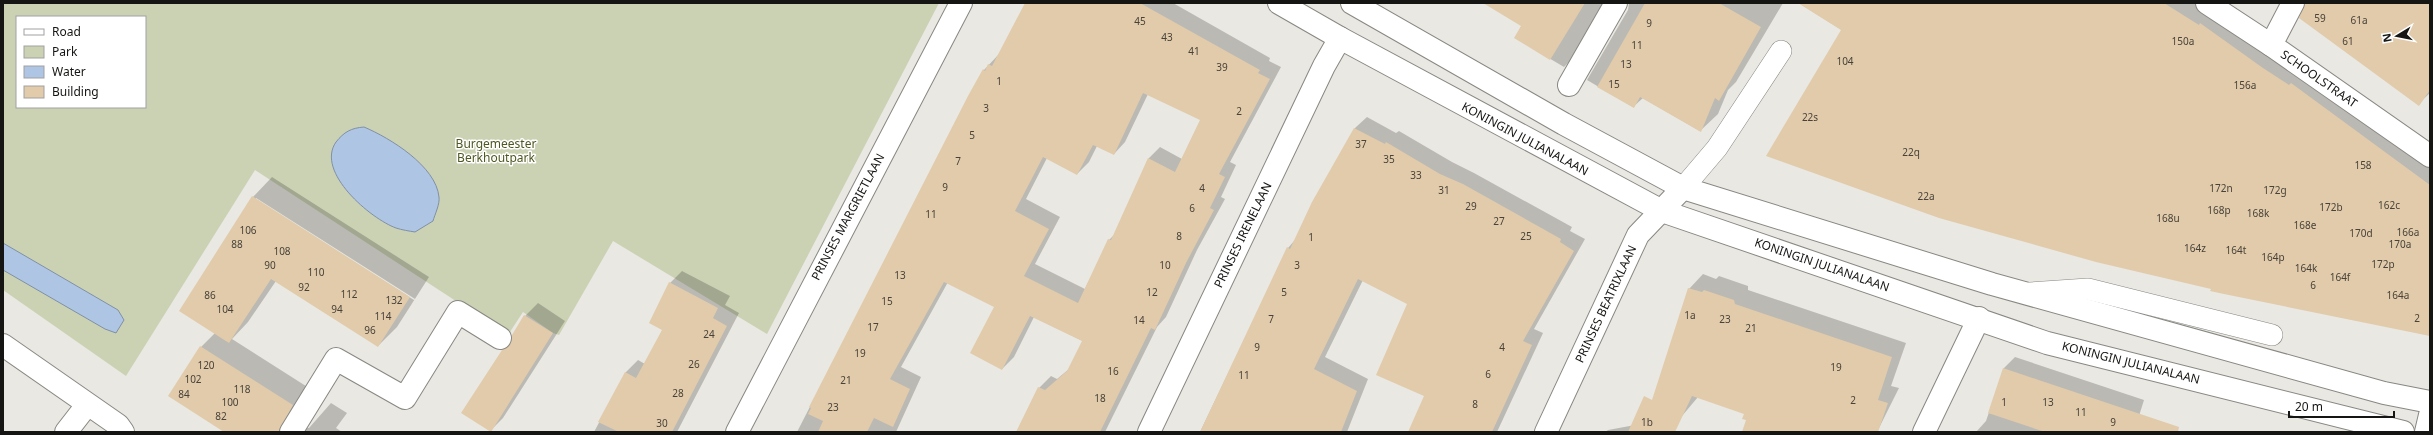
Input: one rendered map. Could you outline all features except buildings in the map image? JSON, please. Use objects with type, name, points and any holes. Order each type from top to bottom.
[{"type":"main road","name":"PRINSES MARGRIETLAAN","points":[[736,432],[961,3]]},
{"type":"main road","name":"KONINGIN JULIANALAAN","points":[[1279,3],[1340,38],[1662,211],[2047,342],[2373,429],[2403,432]]},
{"type":"main road","points":[[1352,3],[1564,124],[1683,188],[2029,294],[2384,393],[2430,402]]},
{"type":"main road","points":[[1569,85],[1616,3]]},
{"type":"main road","name":"SCHOOLSTRAAT","points":[[2207,3],[2271,44],[2430,156]]},
{"type":"main road","points":[[2271,44],[2293,3]]},
{"type":"main road","name":"PRINSES IRENELAAN","points":[[1149,432],[1320,73],[1340,38]]},
{"type":"main road","name":"PRINSES BEATRIXLAAN","points":[[1546,432],[1638,235],[1683,188]]},
{"type":"main road","points":[[291,432],[336,359],[405,398],[458,312],[500,338]]},
{"type":"main road","points":[[1924,432],[1979,318]]},
{"type":"main road","points":[[3,345],[87,405],[118,425],[122,432]]},
{"type":"main road","points":[[2373,429],[2384,393]]},
{"type":"main road","points":[[66,432],[87,405]]},
{"type":"main road","points":[[2426,432],[2430,415]]},
{"type":"lane","points":[[1683,188],[1717,148],[1781,51]]},
{"type":"lane","points":[[2029,294],[2088,289],[2272,335]]},
{"type":"green space","name":"Burgemeester Berkhoutpark","points":[[3,3],[939,3],[767,334],[613,241],[559,335],[553,333],[523,312],[508,335],[255,170],[126,376],[3,290]]},
{"type":"water","points":[[364,127],[386,138],[410,154],[430,175],[436,186],[439,200],[433,221],[415,232],[396,228],[373,215],[360,205],[339,180],[333,167],[332,154],[336,142],[348,131],[355,128]]},
{"type":"water","points":[[3,243],[118,310],[124,320],[116,333],[105,329],[3,270]]}]
